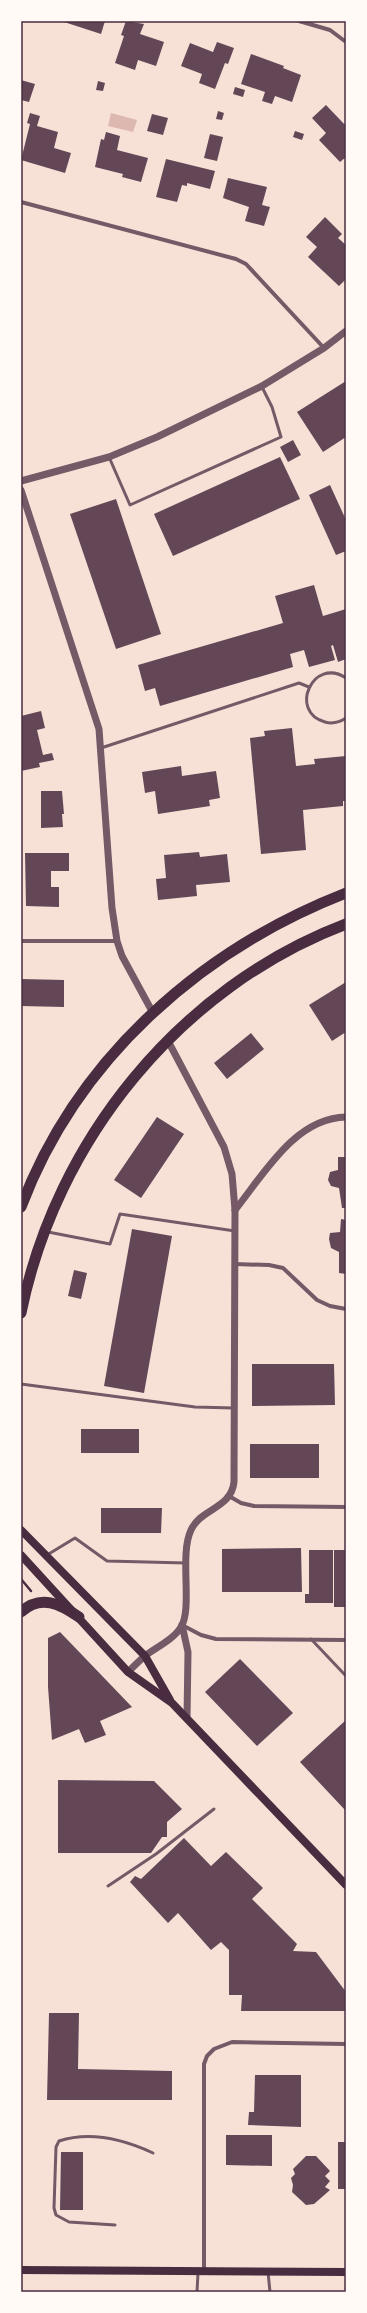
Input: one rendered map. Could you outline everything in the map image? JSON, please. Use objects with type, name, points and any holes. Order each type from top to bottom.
[{"type":"highway","points":[[21,1207],[48,1148],[79,1097],[122,1044],[153,1012],[208,966],[236,948],[288,918],[346,893]]},
{"type":"highway","points":[[21,1313],[44,1231],[59,1196],[85,1147],[131,1082],[167,1039],[224,990],[262,965],[314,937],[346,924]]},
{"type":"highway","points":[[21,1612],[33,1603],[48,1602],[62,1606],[79,1617]]},
{"type":"main road","points":[[21,1530],[145,1656],[172,1703]]},
{"type":"main road","points":[[21,1555],[128,1672],[172,1703],[346,1885]]},
{"type":"main road","points":[[21,2270],[346,2272]]},
{"type":"street","points":[[299,21],[330,30],[346,42]]},
{"type":"street","points":[[21,202],[236,259],[246,264],[324,348]]},
{"type":"street","points":[[21,481],[109,457],[157,438],[262,386],[324,348],[346,331]]},
{"type":"street","points":[[21,490],[94,715],[101,748],[112,908],[117,941],[122,956],[153,1012]]},
{"type":"street","points":[[21,941],[117,941]]},
{"type":"street","points":[[128,1672],[145,1656],[178,1631],[182,1625],[185,1610],[188,1537],[194,1525],[203,1516],[222,1504],[229,1496],[234,1482],[235,1210],[232,1174],[224,1147],[167,1039]]},
{"type":"street","points":[[235,1210],[278,1157],[303,1131],[322,1121],[346,1116]]},
{"type":"street","points":[[234,1264],[269,1264],[282,1268],[317,1300],[330,1306],[346,1309]]},
{"type":"street","points":[[229,1496],[241,1503],[254,1506],[346,1507]]},
{"type":"street","points":[[182,1625],[201,1635],[216,1639],[346,1640]]},
{"type":"street","points":[[182,1625],[188,1652],[187,1718]]},
{"type":"street","points":[[201,2271],[204,2064],[207,2056],[214,2049],[232,2042],[346,2044]]},
{"type":"lane","points":[[109,457],[130,505],[281,437],[272,407],[262,386]]},
{"type":"lane","points":[[346,678],[335,674],[320,676],[309,687],[307,703],[314,716],[328,723],[346,718]]},
{"type":"lane","points":[[101,748],[299,683],[309,687]]},
{"type":"lane","points":[[44,1231],[110,1244],[120,1214],[235,1231]]},
{"type":"lane","points":[[21,1384],[195,1407],[234,1408]]},
{"type":"lane","points":[[47,1555],[75,1538],[107,1561],[186,1563]]},
{"type":"lane","points":[[311,1639],[346,1676]]},
{"type":"lane","points":[[108,1886],[156,1854],[214,1809]]},
{"type":"lane","points":[[115,2225],[68,2222],[56,2215],[54,2208],[56,2147],[59,2141],[66,2138],[112,2138],[131,2143],[153,2153]]},
{"type":"lane","points":[[197,2292],[201,2271]]},
{"type":"lane","points":[[268,2272],[270,2292]]},
{"type":"path","points":[[21,1579],[32,1592]]},
{"type":"shaded area","points":[[111,113],[137,120],[133,132],[108,126]]},
{"type":"building","points":[[61,21],[105,21],[101,34]]},
{"type":"building","points":[[126,21],[144,24],[140,34],[164,42],[156,66],[138,60],[135,70],[115,63],[124,36],[121,35]]},
{"type":"building","points":[[217,42],[234,48],[228,64],[225,63],[215,89],[199,83],[202,74],[181,66],[190,43],[213,52]]},
{"type":"building","points":[[251,54],[284,66],[283,68],[301,75],[292,102],[275,96],[272,104],[262,101],[265,92],[241,84]]},
{"type":"building","points":[[21,80],[35,84],[29,102],[21,100]]},
{"type":"building","points":[[98,81],[105,83],[103,91],[96,90]]},
{"type":"building","points":[[235,87],[245,90],[243,97],[233,94]]},
{"type":"building","points":[[326,105],[346,126],[346,157],[340,162],[319,140],[326,133],[312,118]]},
{"type":"building","points":[[218,111],[224,113],[222,120],[216,119]]},
{"type":"building","points":[[30,113],[40,116],[37,126],[58,132],[54,148],[71,153],[65,173],[21,160],[30,124],[27,123]]},
{"type":"building","points":[[152,114],[168,118],[163,135],[147,131]]},
{"type":"building","points":[[295,131],[304,134],[302,140],[293,137]]},
{"type":"building","points":[[106,132],[120,136],[117,150],[148,158],[141,182],[122,177],[123,174],[95,167],[101,139],[104,140]]},
{"type":"building","points":[[210,134],[223,137],[217,161],[204,158]]},
{"type":"building","points":[[166,159],[215,171],[210,189],[187,183],[187,186],[182,185],[177,202],[156,197]]},
{"type":"building","points":[[228,178],[267,187],[262,205],[270,207],[264,226],[245,221],[249,207],[223,198]]},
{"type":"building","points":[[325,217],[342,234],[338,238],[346,245],[346,279],[339,286],[308,257],[317,247],[306,237]]},
{"type":"building","points":[[346,381],[346,437],[323,452],[297,412]]},
{"type":"building","points":[[293,440],[301,455],[288,462],[280,447]]},
{"type":"building","points":[[280,457],[300,499],[173,556],[154,514]]},
{"type":"building","points":[[330,485],[346,520],[346,551],[336,555],[309,495]]},
{"type":"building","points":[[116,499],[161,634],[116,649],[70,514]]},
{"type":"building","points":[[314,585],[323,616],[346,609],[346,659],[338,662],[333,645],[331,646],[335,660],[309,667],[304,650],[290,654],[293,667],[160,706],[155,688],[145,691],[138,665],[283,623],[275,596]]},
{"type":"building","points":[[41,711],[45,728],[37,730],[43,755],[52,753],[54,760],[39,763],[40,767],[21,771],[21,716]]},
{"type":"building","points":[[292,728],[296,766],[315,764],[314,759],[346,756],[346,801],[343,801],[343,806],[303,810],[306,850],[261,854],[250,738],[265,736],[264,731]]},
{"type":"building","points":[[181,766],[182,776],[216,771],[220,798],[209,800],[210,806],[158,814],[155,791],[145,793],[142,772]]},
{"type":"building","points":[[41,791],[62,791],[64,814],[62,814],[63,827],[41,828]]},
{"type":"building","points":[[199,852],[200,857],[227,854],[230,882],[196,885],[197,896],[158,900],[156,879],[166,878],[164,855]]},
{"type":"building","points":[[25,853],[69,853],[69,871],[51,871],[51,887],[59,887],[59,907],[26,906]]},
{"type":"building","points":[[21,979],[64,980],[64,1007],[21,1006]]},
{"type":"building","points":[[346,982],[346,1032],[332,1041],[309,1005]]},
{"type":"building","points":[[251,1033],[264,1049],[227,1079],[214,1063]]},
{"type":"building","points":[[157,1117],[184,1134],[141,1198],[114,1180]]},
{"type":"building","points":[[338,1157],[346,1157],[346,1208],[342,1208],[339,1188],[331,1186],[328,1180],[330,1172],[338,1170]]},
{"type":"building","points":[[341,1219],[346,1220],[346,1274],[339,1273],[339,1252],[331,1248],[329,1239],[330,1233],[340,1232]]},
{"type":"building","points":[[132,1229],[172,1236],[144,1393],[104,1386]]},
{"type":"building","points":[[74,1270],[87,1273],[81,1299],[68,1296]]},
{"type":"building","points":[[252,1364],[334,1364],[335,1405],[252,1406]]},
{"type":"building","points":[[81,1429],[139,1429],[139,1453],[81,1453]]},
{"type":"building","points":[[250,1444],[319,1444],[319,1478],[250,1478]]},
{"type":"building","points":[[101,1508],[162,1508],[161,1533],[101,1533]]},
{"type":"building","points":[[301,1548],[302,1592],[222,1592],[222,1549]]},
{"type":"building","points":[[309,1550],[333,1550],[333,1603],[305,1603],[305,1594],[309,1594]]},
{"type":"building","points":[[334,1550],[346,1550],[346,1607],[334,1607]]},
{"type":"building","points":[[60,1632],[132,1707],[100,1721],[106,1735],[85,1743],[79,1729],[52,1740],[48,1687],[48,1638]]},
{"type":"building","points":[[240,1659],[293,1713],[257,1746],[205,1692]]},
{"type":"building","points":[[346,1720],[346,1810],[345,1810],[300,1762]]},
{"type":"building","points":[[58,1780],[154,1781],[182,1809],[167,1822],[167,1837],[162,1837],[151,1853],[58,1853]]},
{"type":"building","points":[[184,1838],[211,1866],[226,1852],[263,1888],[252,1899],[297,1944],[293,1951],[316,1952],[346,1992],[346,2011],[241,2011],[242,1995],[229,1995],[229,1950],[221,1942],[211,1950],[178,1913],[168,1923],[130,1882],[135,1876],[141,1879]]},
{"type":"building","points":[[49,2013],[79,2013],[78,2069],[172,2071],[172,2100],[47,2100]]},
{"type":"building","points":[[255,2075],[301,2075],[301,2127],[248,2125],[249,2112],[254,2112]]},
{"type":"building","points":[[226,2135],[272,2135],[272,2166],[226,2165]]},
{"type":"building","points":[[338,2142],[346,2142],[346,2189],[338,2189]]},
{"type":"building","points":[[61,2152],[83,2152],[83,2210],[60,2210]]},
{"type":"building","points":[[306,2156],[316,2156],[330,2171],[325,2176],[330,2181],[325,2187],[330,2190],[314,2204],[306,2205],[292,2192],[293,2185],[291,2178],[295,2174],[293,2169]]}]
